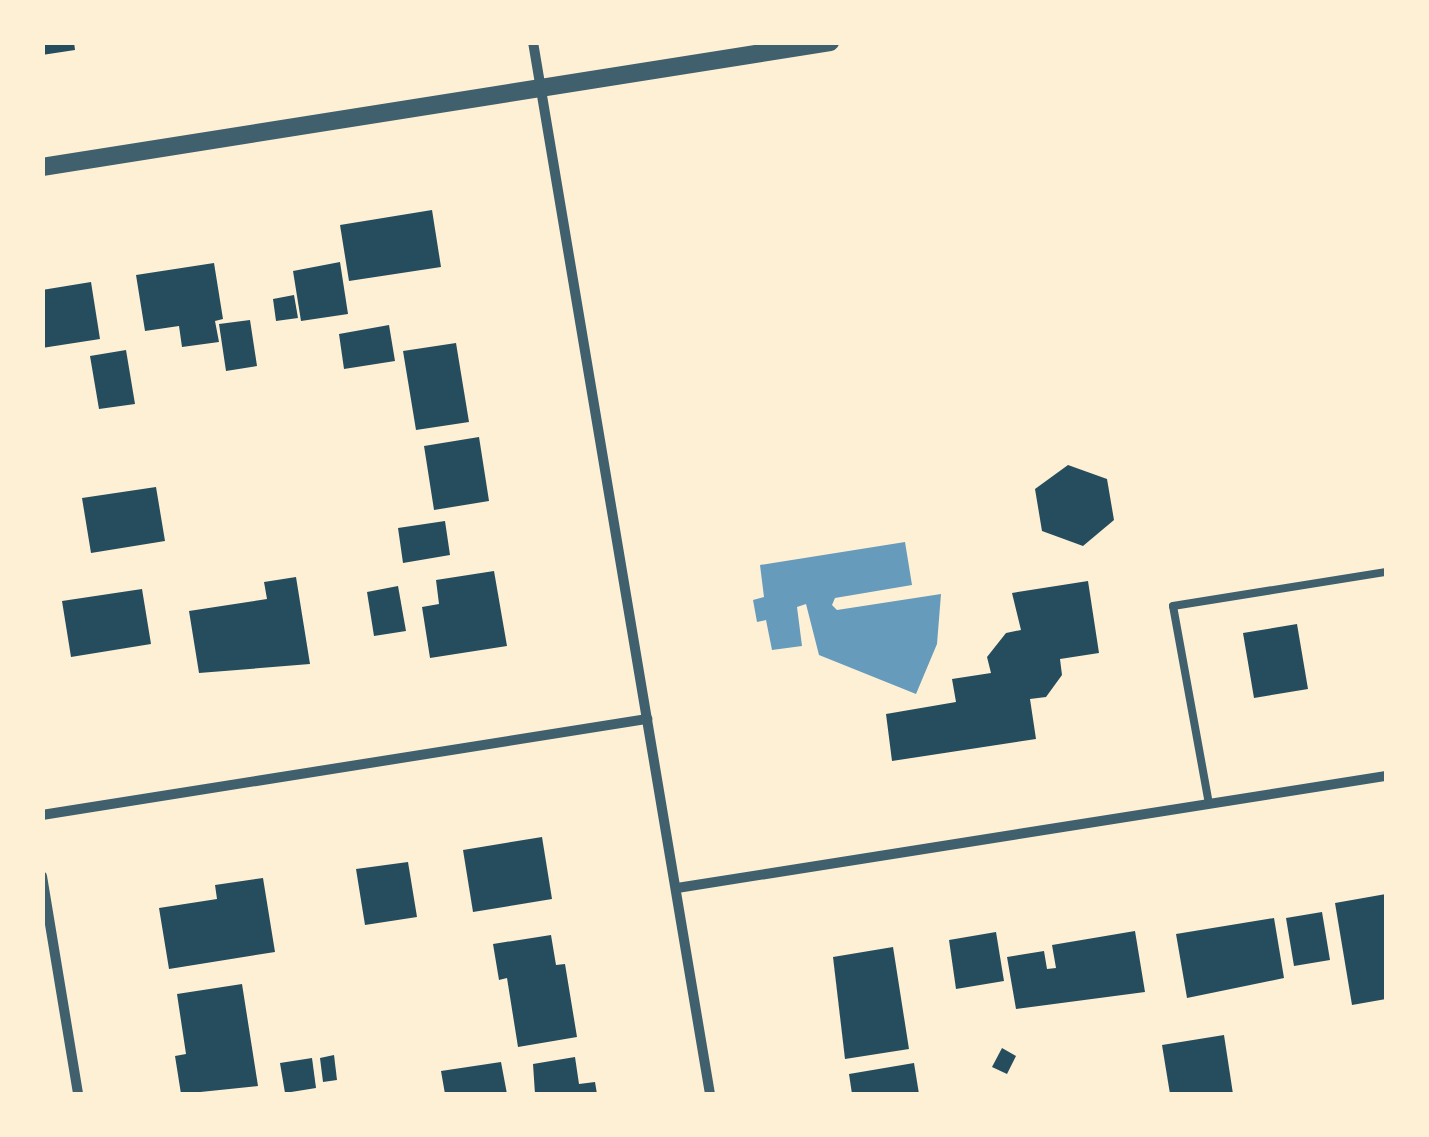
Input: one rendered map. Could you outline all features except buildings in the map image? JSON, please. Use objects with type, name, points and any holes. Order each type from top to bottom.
[{"type":"street","points":[[533,42],[710,1094]]},
{"type":"street","points":[[42,167],[830,42]]},
{"type":"street","points":[[42,815],[647,719]]},
{"type":"street","points":[[677,888],[1386,776]]},
{"type":"street","points":[[42,876],[78,1094]]},
{"type":"lane","points":[[1209,804],[1173,606],[1386,572]]},
{"type":"water","points":[[905,542],[912,585],[835,598],[832,605],[837,610],[941,594],[937,644],[916,694],[819,655],[806,604],[797,607],[802,646],[772,650],[766,620],[757,622],[753,600],[764,597],[760,565]]}]
